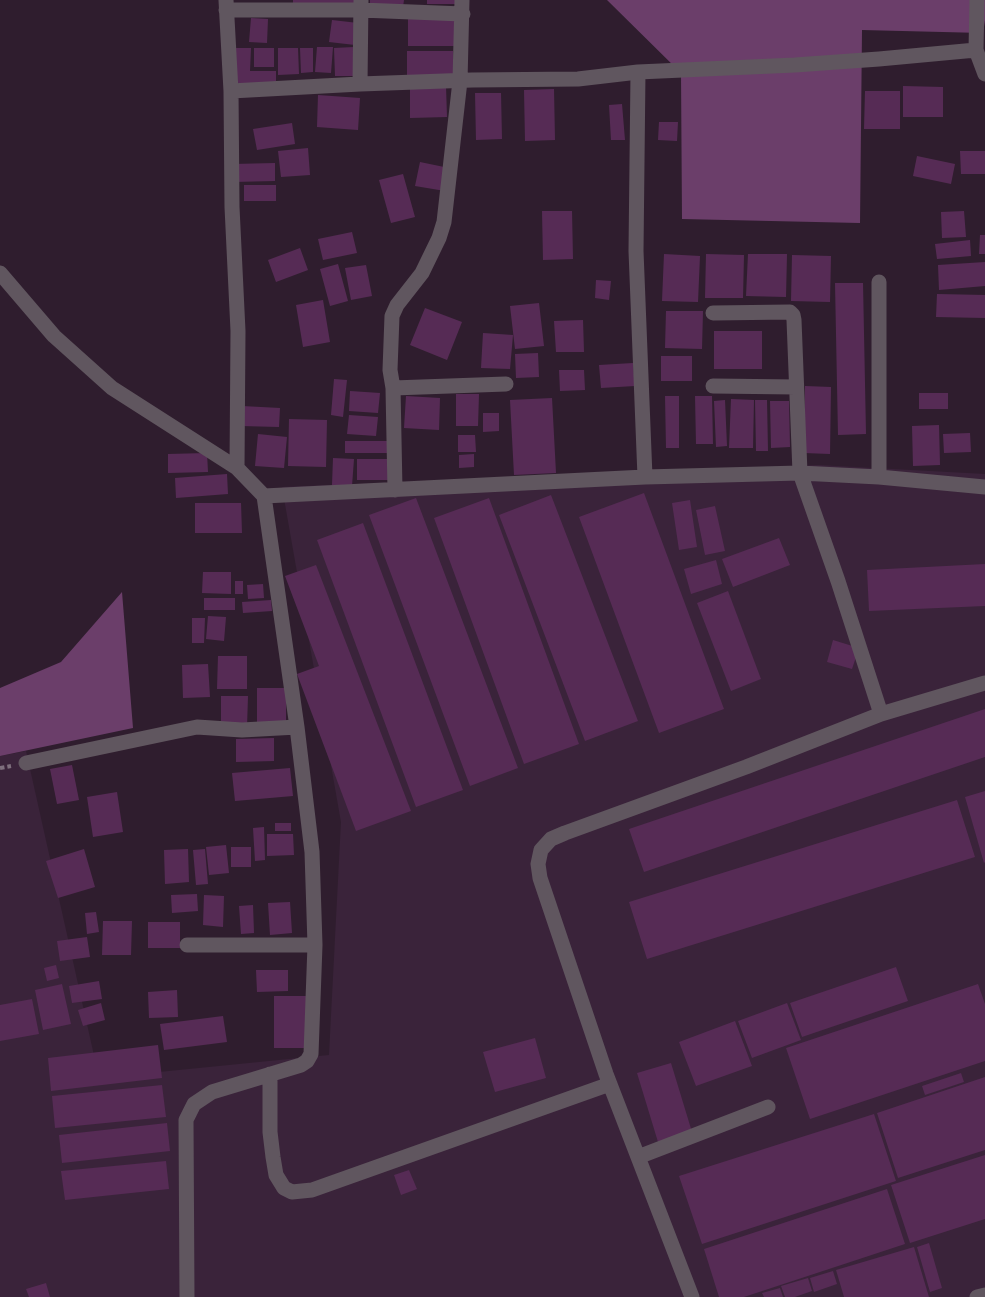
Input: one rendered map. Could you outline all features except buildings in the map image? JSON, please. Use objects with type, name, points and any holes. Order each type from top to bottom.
[{"type":"street","points":[[977,0],[976,50],[985,74]]},
{"type":"street","points":[[237,468],[237,332],[232,207],[231,92],[226,5],[462,7],[460,81],[444,222],[422,273],[397,305],[392,316],[390,370],[393,388],[395,490]]},
{"type":"street","points":[[360,84],[361,5]]},
{"type":"street","points":[[231,92],[360,84],[578,79],[638,72],[879,60],[976,50]]},
{"type":"street","points":[[638,72],[636,251],[645,477]]},
{"type":"street","points":[[0,273],[54,336],[112,388],[237,468],[264,496],[297,727],[312,852],[315,945],[311,1054],[301,1065],[212,1092],[194,1104],[186,1120],[187,1297]]},
{"type":"street","points":[[879,282],[879,477]]},
{"type":"street","points":[[713,313],[790,312],[794,320],[800,473],[881,714]]},
{"type":"street","points":[[393,388],[506,384]]},
{"type":"street","points":[[712,386],[796,387]]},
{"type":"street","points":[[264,496],[645,477],[800,473],[879,477],[985,487]]},
{"type":"street","points":[[692,1297],[610,1084],[540,878],[538,864],[541,850],[551,839],[558,836],[881,714],[985,683]]},
{"type":"street","points":[[26,763],[197,727],[242,730],[297,727]]},
{"type":"street","points":[[187,945],[315,945]]},
{"type":"street","points":[[270,1074],[270,1132],[276,1175],[284,1188],[292,1192],[312,1190],[610,1084]]},
{"type":"street","points":[[638,1157],[768,1107]]},
{"type":"street","points":[[977,1297],[985,1295]]},
{"type":"shaded area","points":[[607,0],[985,0],[985,20],[983,33],[862,30],[860,223],[682,219],[681,73]]},
{"type":"shaded area","points":[[818,465],[985,474],[985,1297],[0,1297],[0,756],[26,751],[99,1078],[329,1055],[341,822],[282,487]]},
{"type":"shaded area","points":[[122,592],[133,728],[0,756],[0,688],[61,662]]}]
